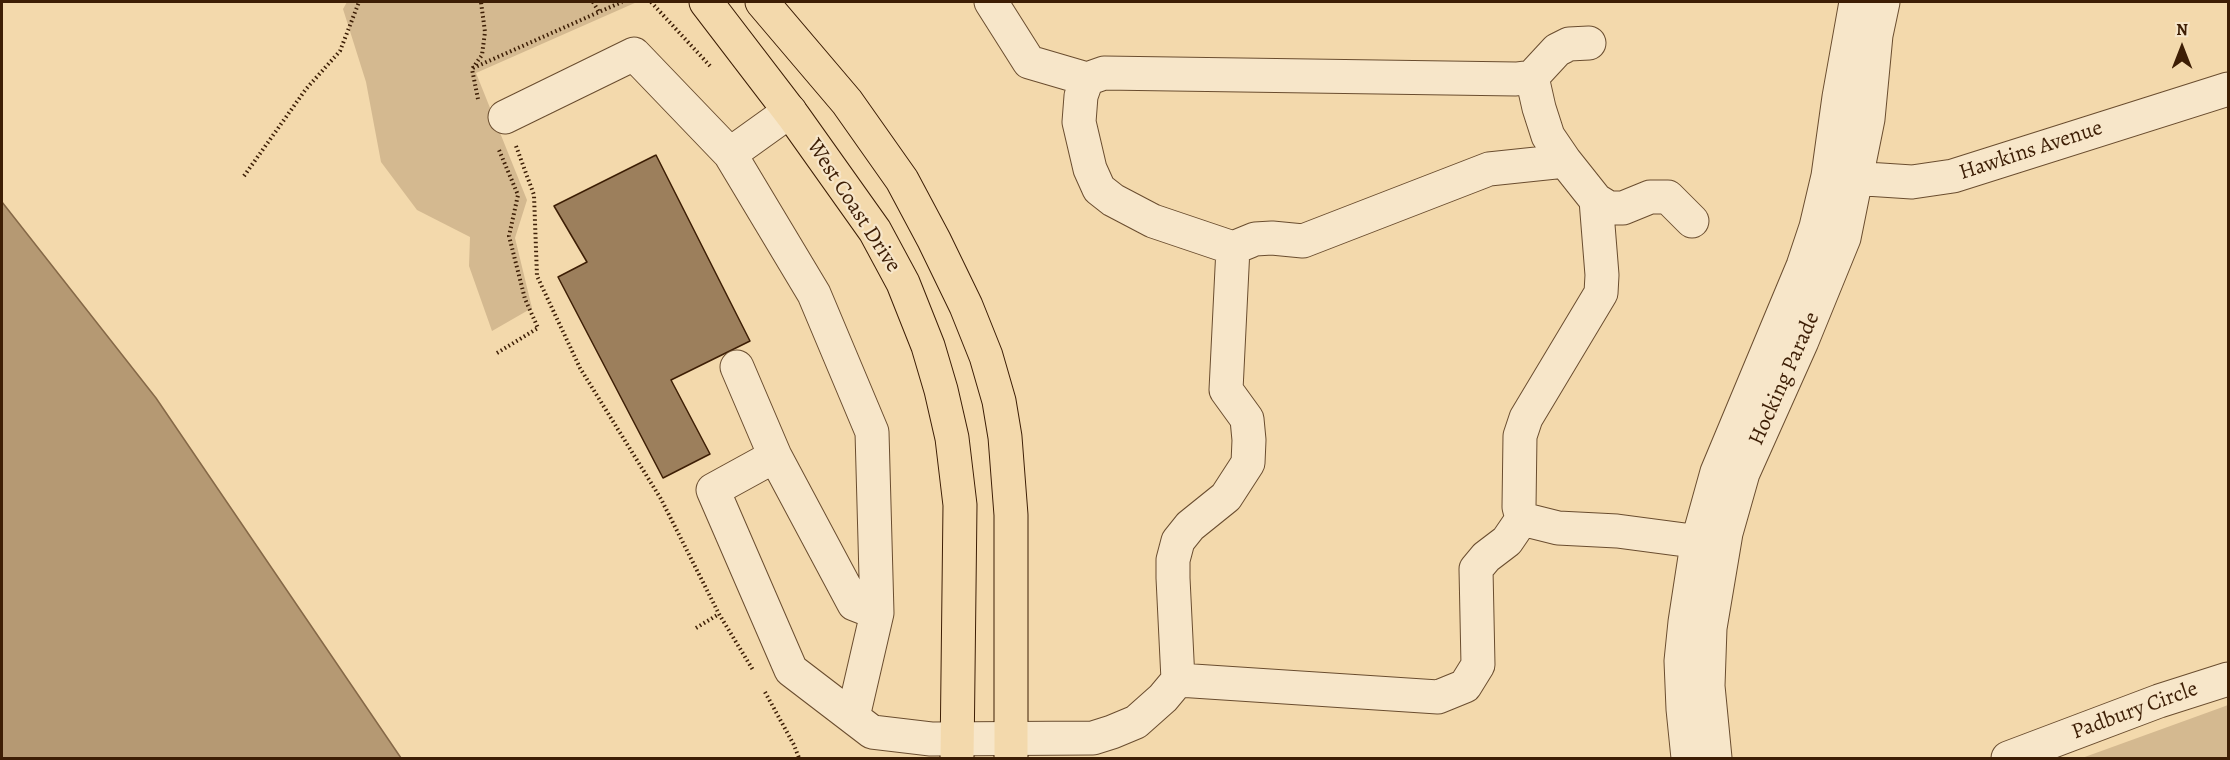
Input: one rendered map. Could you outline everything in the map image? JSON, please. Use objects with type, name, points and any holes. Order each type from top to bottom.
[{"type":"main road","name":"West Coast Drive","points":[[706,2],[790,111],[875,231],[903,283],[928,346],[952,438],[960,506],[957,748]]},
{"type":"main road","points":[[762,2],[847,102],[902,180],[952,278],[986,356],[999,402],[1005,437],[1011,514],[1011,748]]},
{"type":"street","points":[[991,2],[1029,62],[1086,79],[1104,73],[1516,79],[1532,77],[1557,50],[1569,44],[1589,43]]},
{"type":"street","name":"Hocking Parade","points":[[1715,759],[1708,686],[1710,628],[1726,533],[1743,473],[1802,341],[1844,238],[1842,178],[1844,65],[1856,2]]},
{"type":"street","name":"Hocking Parade","points":[[1688,759],[1681,661],[1686,611],[1697,544],[1717,472],[1803,266],[1816,227],[1869,119],[1876,35],[1883,2]]},
{"type":"street","points":[[494,122],[634,54],[730,154],[814,294],[872,432],[877,613],[853,717]]},
{"type":"street","points":[[1532,77],[1548,136],[1596,201],[1609,208],[1623,208],[1650,197],[1668,197],[1692,221]]},
{"type":"street","points":[[1086,79],[1081,96],[1079,122],[1090,169],[1099,189],[1113,201],[1152,221],[1233,248],[1255,239],[1303,241],[1489,169],[1565,160]]},
{"type":"street","name":"Hawkins Avenue","points":[[1842,178],[1912,182],[1953,177],[2229,89]]},
{"type":"street","points":[[730,154],[790,111]]},
{"type":"street","points":[[1178,680],[1438,697],[1465,686],[1478,665],[1476,569],[1486,557],[1507,541],[1522,519],[1519,507],[1520,436],[1523,427],[1537,399],[1601,293],[1602,275],[1596,201]]},
{"type":"street","points":[[775,456],[713,490],[791,670],[872,732],[931,739],[957,748],[1011,748],[1093,738],[1136,722],[1178,680],[1173,560],[1178,541],[1190,526],[1226,497],[1248,463],[1247,419],[1226,390],[1233,248]]},
{"type":"street","points":[[737,367],[775,456],[854,604],[877,613]]},
{"type":"street","points":[[1522,519],[1558,528],[1617,531],[1685,540],[1697,544]]},
{"type":"street","name":"Padbury Circle","points":[[2008,759],[2159,700],[2229,679]]},
{"type":"path","points":[[244,176],[306,89],[340,51],[359,2]]},
{"type":"path","points":[[481,2],[485,32],[482,55],[472,69],[476,94],[534,195],[537,276],[580,368],[661,499],[719,614],[758,679]]},
{"type":"path","points":[[593,2],[598,12]]},
{"type":"path","points":[[472,69],[622,2]]},
{"type":"path","points":[[494,122],[518,195],[509,236],[525,299],[538,328],[497,354]]},
{"type":"path","points":[[696,628],[719,614]]},
{"type":"path","points":[[763,688],[794,745],[799,759]]},
{"type":"shaded area","points":[[347,2],[637,2],[476,73],[527,200],[515,238],[532,308],[492,331],[469,266],[470,237],[417,210],[381,162],[366,82],[343,9]]},
{"type":"shaded area","points":[[2,202],[156,398],[401,758],[2,758]]},
{"type":"shaded area","points":[[2228,705],[2228,758],[2082,758],[2220,708]]},
{"type":"building","points":[[656,155],[750,341],[671,380],[710,454],[663,478],[558,277],[587,262],[554,206]]}]
